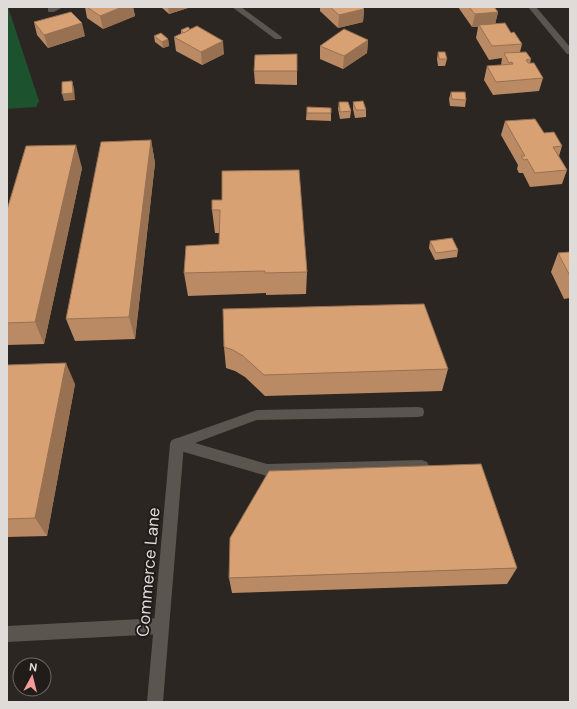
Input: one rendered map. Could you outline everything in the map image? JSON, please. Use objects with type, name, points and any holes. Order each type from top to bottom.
[{"type":"street","points":[[236,7],[278,37]]},
{"type":"street","points":[[532,7],[570,52]]},
{"type":"street","points":[[177,444],[257,415],[418,412]]},
{"type":"street","points":[[177,444],[267,470],[432,466]]},
{"type":"street","name":"Commerce Lane","points":[[155,702],[177,444]]},
{"type":"street","points":[[7,634],[161,626]]},
{"type":"green space","points":[[7,7],[39,101],[36,107],[7,109]]},
{"type":"building","points":[[87,7],[122,7],[100,16]]},
{"type":"building","points":[[330,7],[362,7],[364,9],[339,15]]},
{"type":"building","points":[[469,7],[494,7],[498,12],[475,14]]},
{"type":"building","points":[[71,12],[82,23],[44,35],[34,22]]},
{"type":"building","points":[[505,23],[511,33],[514,32],[522,44],[492,46],[479,25]]},
{"type":"building","points":[[197,26],[223,41],[201,52],[174,37]]},
{"type":"building","points":[[188,27],[190,29],[184,33],[181,30]]},
{"type":"building","points":[[344,29],[368,40],[344,56],[320,46]]},
{"type":"building","points":[[161,33],[168,39],[162,42],[154,36]]},
{"type":"building","points":[[438,52],[445,52],[447,59],[439,59]]},
{"type":"building","points":[[526,52],[531,59],[526,60],[528,63],[534,63],[543,78],[496,82],[487,66],[513,64],[512,62],[509,63],[504,53]]},
{"type":"building","points":[[297,54],[297,71],[254,71],[255,55]]},
{"type":"building","points":[[72,81],[73,93],[62,94],[62,82]]},
{"type":"building","points":[[451,92],[465,92],[466,100],[452,99]]},
{"type":"building","points":[[363,101],[366,110],[356,110],[353,102]]},
{"type":"building","points":[[339,102],[348,102],[351,111],[340,112]]},
{"type":"building","points":[[307,107],[331,108],[331,113],[307,113]]},
{"type":"building","points":[[535,119],[544,133],[554,132],[562,146],[553,147],[567,170],[535,173],[527,159],[524,160],[521,156],[525,156],[505,121]]},
{"type":"building","points":[[151,140],[129,317],[66,319],[101,142]]},
{"type":"building","points":[[76,145],[35,322],[7,323],[7,210],[26,146]]},
{"type":"building","points":[[299,170],[307,272],[265,273],[265,271],[184,273],[186,246],[219,244],[220,210],[212,210],[212,200],[222,200],[222,171]]},
{"type":"building","points":[[452,238],[458,250],[436,253],[430,241]]},
{"type":"building","points":[[570,252],[570,276],[558,253]]},
{"type":"building","points":[[424,304],[448,369],[264,375],[243,356],[224,347],[223,309]]},
{"type":"building","points":[[66,363],[35,518],[7,519],[7,365]]},
{"type":"building","points":[[481,464],[517,568],[229,578],[230,538],[269,471]]}]
